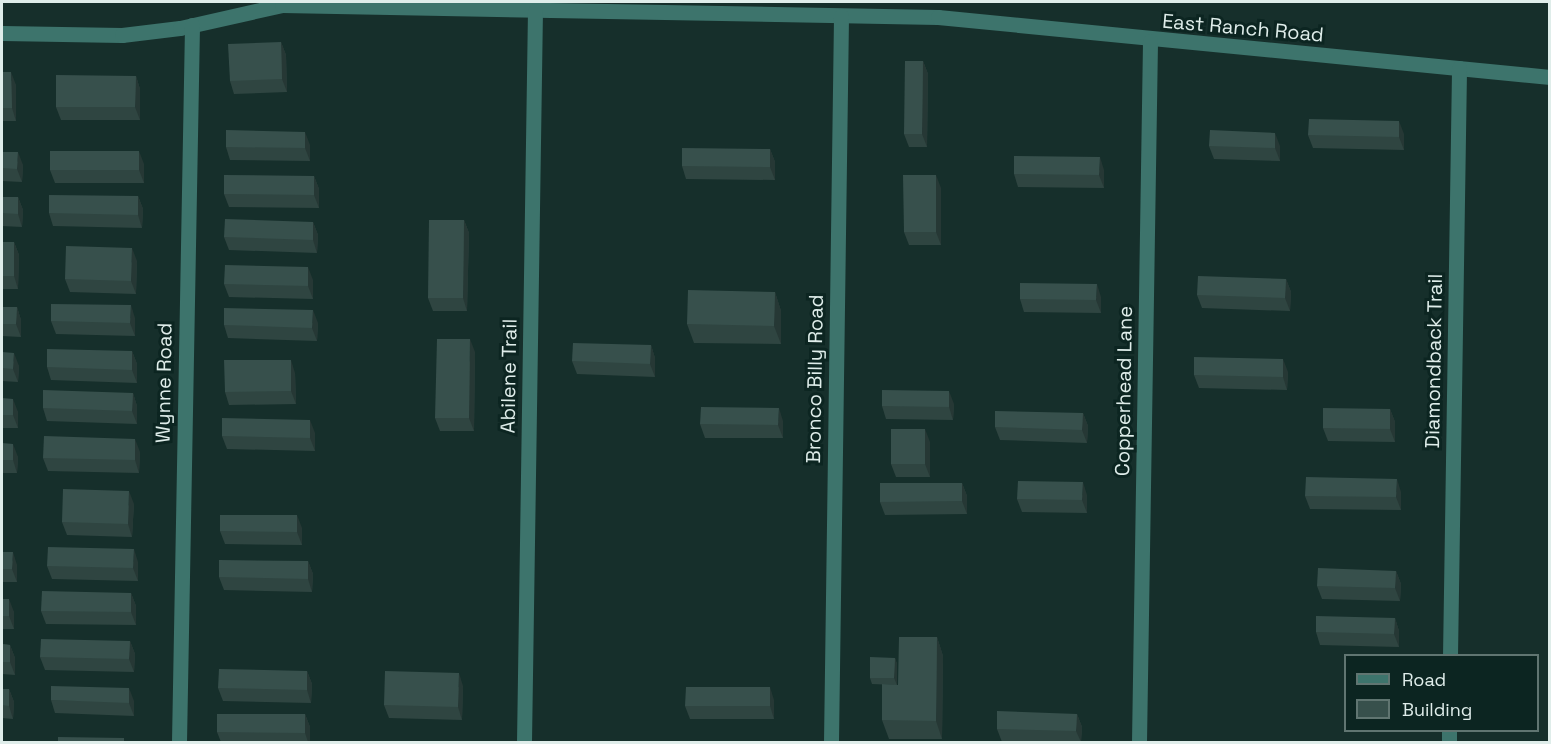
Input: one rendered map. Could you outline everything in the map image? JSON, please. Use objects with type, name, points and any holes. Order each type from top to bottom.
[{"type":"street","name":"East Ranch Road","points":[[2,33],[122,35],[192,25],[282,4],[536,11],[938,17],[1150,40],[1550,77]]},
{"type":"street","name":"Abilene Trail","points":[[524,742],[536,11]]},
{"type":"street","name":"Bronco Billy Road","points":[[831,742],[841,16]]},
{"type":"street","name":"Wynne Road","points":[[179,742],[192,25]]},
{"type":"street","name":"Copperhead Lane","points":[[1139,742],[1150,40]]},
{"type":"street","name":"Diamondback Trail","points":[[1450,654],[1459,68]]},
{"type":"building","points":[[281,42],[282,79],[230,81],[228,44]]},
{"type":"building","points":[[905,61],[923,61],[922,134],[904,134]]},
{"type":"building","points":[[2,72],[11,72],[12,108],[2,108]]},
{"type":"building","points":[[56,75],[136,76],[135,107],[56,107]]},
{"type":"building","points":[[1309,119],[1399,121],[1399,137],[1308,135]]},
{"type":"building","points":[[226,130],[305,132],[305,148],[226,147]]},
{"type":"building","points":[[1210,130],[1275,133],[1275,148],[1209,146]]},
{"type":"building","points":[[682,148],[770,149],[770,167],[682,166]]},
{"type":"building","points":[[50,151],[139,151],[139,170],[50,170]]},
{"type":"building","points":[[2,152],[18,152],[17,169],[2,168]]},
{"type":"building","points":[[1014,156],[1100,157],[1099,175],[1014,174]]},
{"type":"building","points":[[224,175],[314,176],[314,195],[224,194]]},
{"type":"building","points":[[903,175],[936,175],[936,232],[904,232]]},
{"type":"building","points":[[49,195],[138,196],[138,215],[49,213]]},
{"type":"building","points":[[2,197],[18,197],[18,214],[2,213]]},
{"type":"building","points":[[225,219],[313,222],[313,240],[224,237]]},
{"type":"building","points":[[429,220],[464,220],[463,298],[428,298]]},
{"type":"building","points":[[2,242],[14,242],[14,276],[2,276]]},
{"type":"building","points":[[66,246],[132,248],[131,281],[65,279]]},
{"type":"building","points":[[225,265],[308,267],[308,286],[224,284]]},
{"type":"building","points":[[1198,276],[1286,279],[1285,298],[1197,295]]},
{"type":"building","points":[[1020,283],[1097,284],[1096,300],[1020,299]]},
{"type":"building","points":[[688,290],[775,292],[774,326],[687,324]]},
{"type":"building","points":[[51,304],[131,305],[130,323],[51,321]]},
{"type":"building","points":[[2,307],[17,307],[16,324],[2,324]]},
{"type":"building","points":[[224,308],[313,310],[312,328],[224,325]]},
{"type":"building","points":[[437,339],[470,339],[469,418],[435,418]]},
{"type":"building","points":[[573,343],[651,345],[650,364],[572,361]]},
{"type":"building","points":[[47,349],[132,351],[132,370],[47,367]]},
{"type":"building","points":[[2,352],[14,353],[13,369],[2,368]]},
{"type":"building","points":[[1194,357],[1283,359],[1283,377],[1194,375]]},
{"type":"building","points":[[224,360],[291,360],[291,391],[225,392]]},
{"type":"building","points":[[43,390],[133,393],[132,411],[43,408]]},
{"type":"building","points":[[882,390],[949,391],[949,407],[882,406]]},
{"type":"building","points":[[2,398],[13,399],[13,415],[2,415]]},
{"type":"building","points":[[701,407],[779,408],[778,425],[700,424]]},
{"type":"building","points":[[1323,408],[1390,409],[1390,429],[1323,428]]},
{"type":"building","points":[[995,411],[1083,413],[1082,430],[995,427]]},
{"type":"building","points":[[222,418],[310,420],[310,438],[222,436]]},
{"type":"building","points":[[891,429],[925,429],[925,464],[891,464]]},
{"type":"building","points":[[44,436],[135,439],[135,460],[43,458]]},
{"type":"building","points":[[2,443],[13,444],[13,460],[2,460]]},
{"type":"building","points":[[1306,477],[1397,479],[1396,497],[1305,496]]},
{"type":"building","points":[[1018,481],[1083,482],[1082,500],[1017,499]]},
{"type":"building","points":[[880,483],[962,483],[962,501],[880,502]]},
{"type":"building","points":[[63,489],[129,491],[128,524],[62,522]]},
{"type":"building","points":[[220,515],[297,515],[297,532],[220,531]]},
{"type":"building","points":[[48,547],[134,549],[133,568],[47,566]]},
{"type":"building","points":[[2,552],[13,552],[12,569],[2,569]]},
{"type":"building","points":[[219,560],[308,561],[308,579],[219,577]]},
{"type":"building","points":[[1318,568],[1396,571],[1395,588],[1317,586]]},
{"type":"building","points":[[42,591],[131,593],[131,612],[41,611]]},
{"type":"building","points":[[2,599],[9,599],[9,616],[2,616]]},
{"type":"building","points":[[1316,616],[1395,618],[1394,634],[1316,632]]},
{"type":"building","points":[[899,637],[937,637],[936,721],[882,720],[882,684],[898,685]]},
{"type":"building","points":[[41,639],[130,641],[129,659],[40,657]]},
{"type":"building","points":[[2,644],[10,645],[10,662],[2,662]]},
{"type":"building","points":[[870,657],[895,658],[894,678],[870,678]]},
{"type":"building","points":[[219,669],[307,671],[307,690],[218,688]]},
{"type":"building","points":[[385,671],[459,673],[458,707],[384,705]]},
{"type":"building","points":[[51,686],[129,688],[129,703],[51,700]]},
{"type":"building","points":[[686,687],[770,687],[770,706],[685,706]]},
{"type":"building","points":[[2,689],[9,689],[9,706],[2,705]]},
{"type":"building","points":[[997,711],[1077,714],[1076,731],[997,729]]},
{"type":"building","points":[[217,714],[305,714],[305,733],[217,732]]},
{"type":"building","points":[[58,737],[124,738],[124,742],[58,742]]}]
